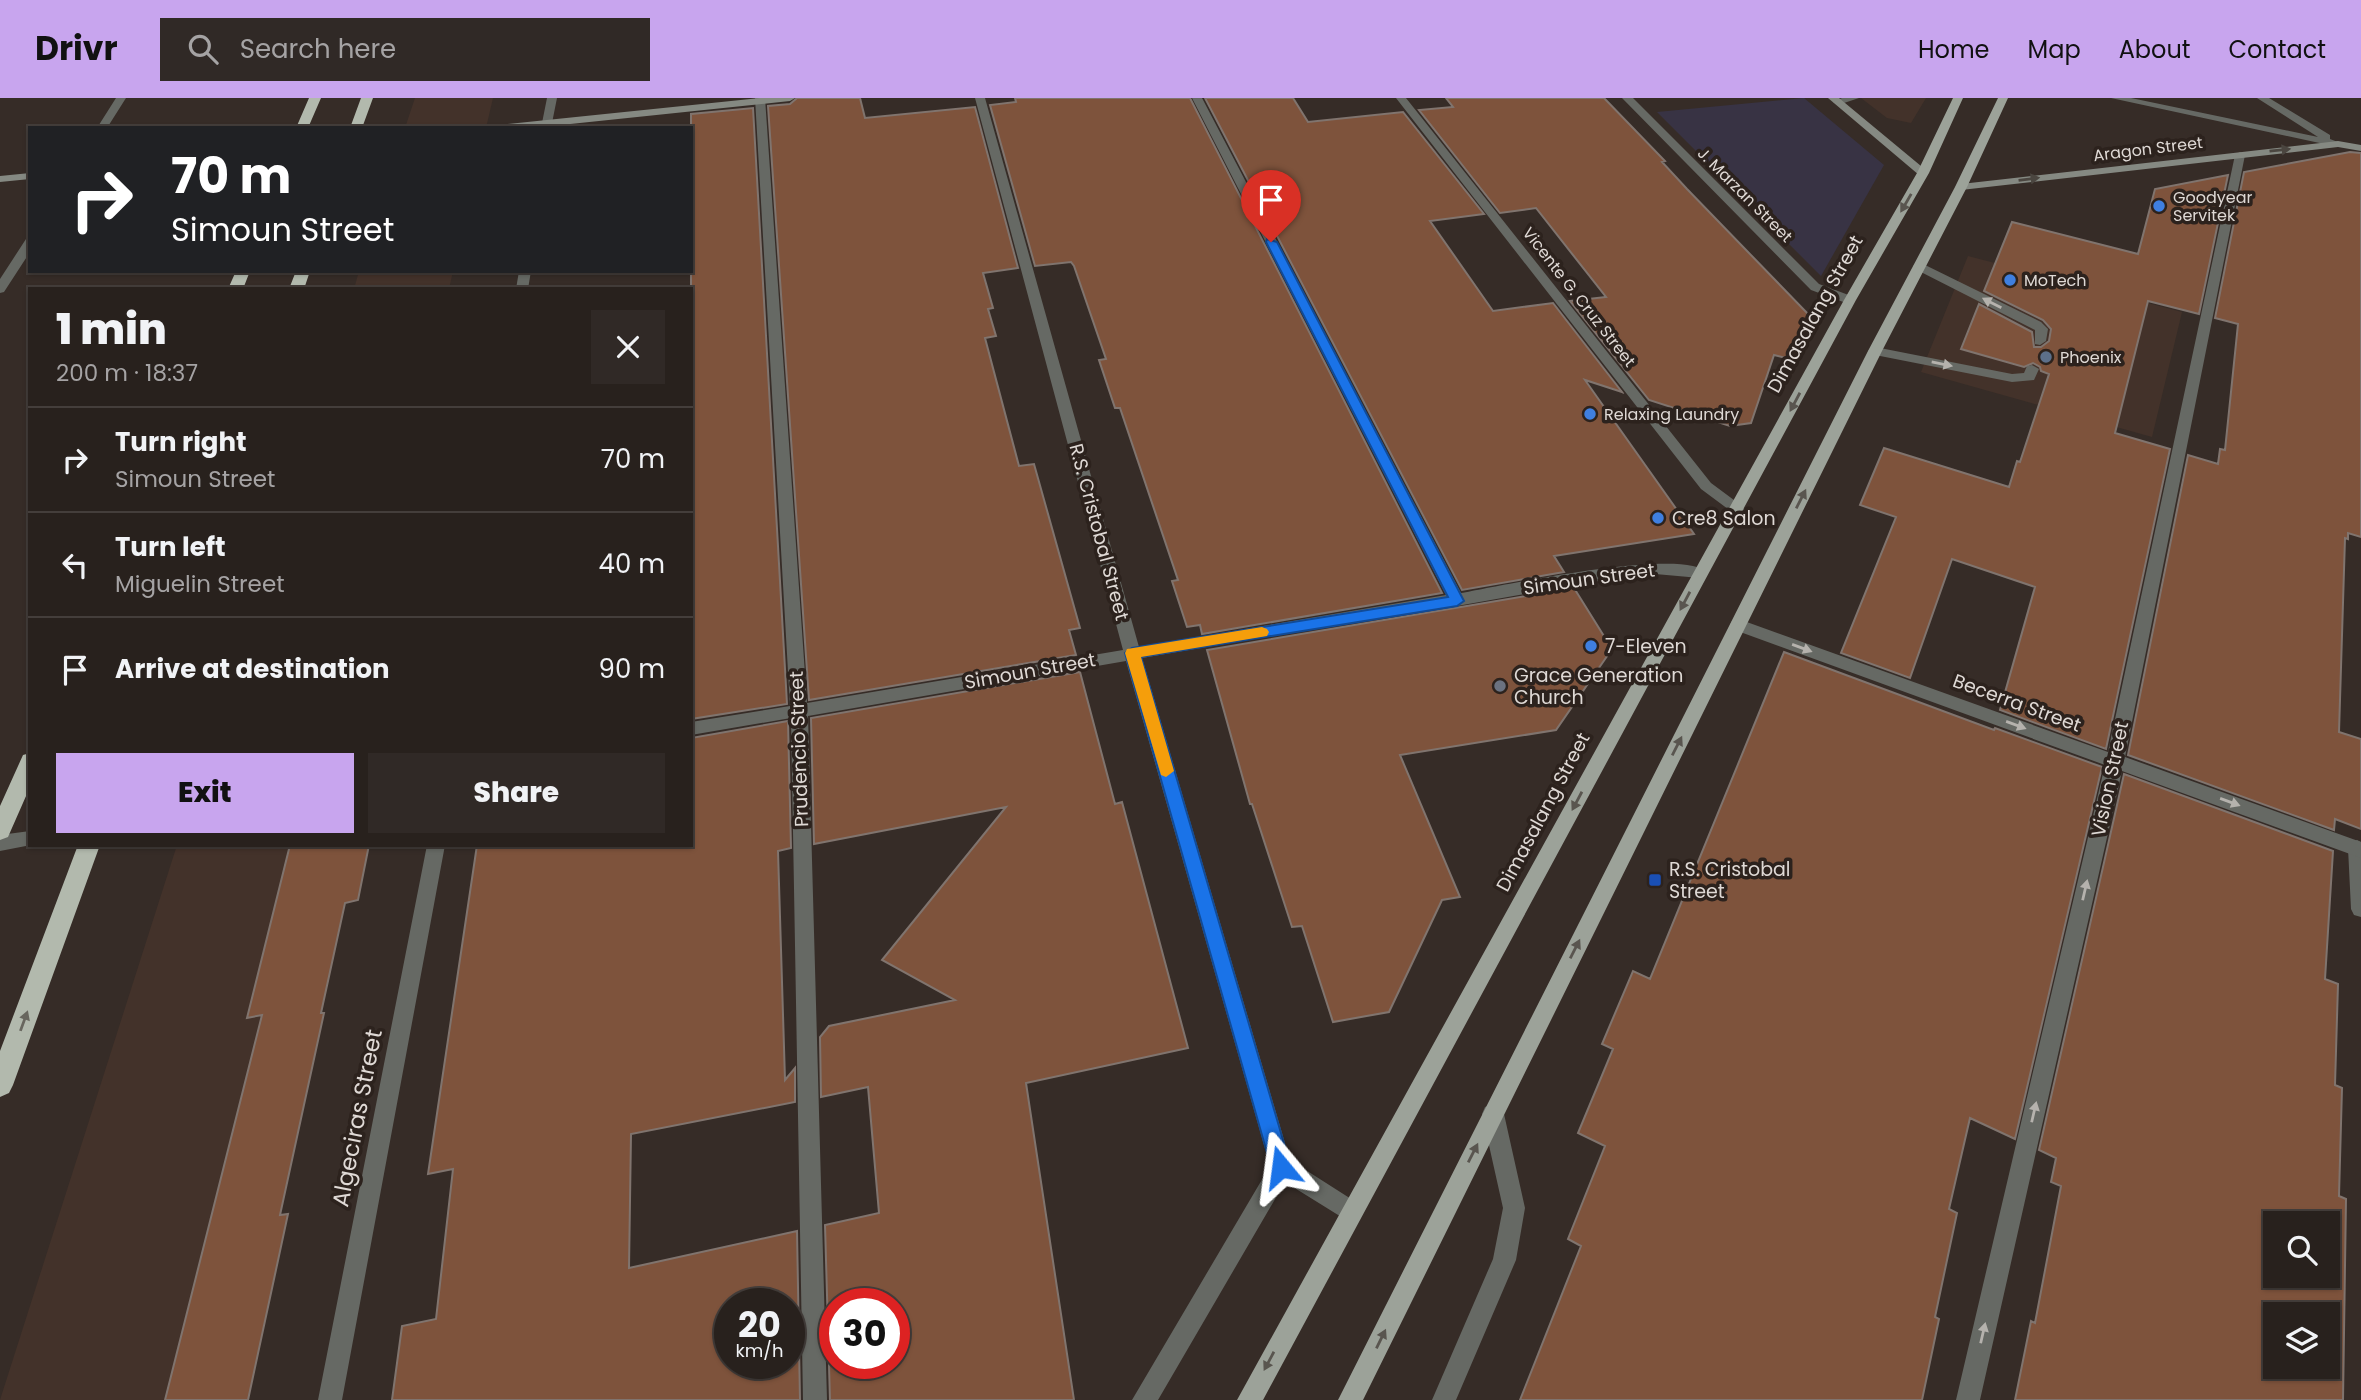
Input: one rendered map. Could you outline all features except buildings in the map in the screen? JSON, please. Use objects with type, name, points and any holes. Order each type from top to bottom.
[{"type":"highway","points":[[303,126],[315,98]]},
{"type":"highway","points":[[357,126],[368,98]]},
{"type":"highway","points":[[0,831],[28,766]]},
{"type":"highway","points":[[0,1085],[88,847]]},
{"type":"main road","name":"Dimasalang Street","points":[[1249,1400],[1700,573],[1923,173],[1958,98]]},
{"type":"main road","points":[[1350,1400],[1875,351],[1961,187],[2003,98]]},
{"type":"street","points":[[103,126],[121,98]]},
{"type":"street","points":[[552,98],[547,125],[760,99],[790,98]]},
{"type":"street","name":"R.S. Cristobal Street","points":[[980,98],[1132,653],[1281,1167]]},
{"type":"street","points":[[1197,98],[1457,601]]},
{"type":"street","name":"Vicente G. Cruz Street","points":[[1401,98],[1706,486],[1737,509]]},
{"type":"street","name":"J. Marzan Street","points":[[1627,98],[1815,287],[1850,300]]},
{"type":"street","points":[[1835,100],[1854,98]]},
{"type":"street","name":"Aragon Street","points":[[2116,98],[2361,148]]},
{"type":"street","points":[[2262,98],[2338,144]]},
{"type":"street","name":"Prudencio Street","points":[[760,99],[799,710],[814,1400]]},
{"type":"street","points":[[1835,100],[1923,173]]},
{"type":"street","name":"Aragon Street","points":[[1961,187],[2338,144]]},
{"type":"street","name":"Vision Street","points":[[1968,1400],[2115,761],[2240,155]]},
{"type":"street","points":[[0,179],[28,176]]},
{"type":"street","points":[[0,289],[28,245]]},
{"type":"street","points":[[1919,266],[2036,325],[2042,329],[2040,341]]},
{"type":"street","points":[[1875,351],[2012,378],[2029,377],[2032,369]]},
{"type":"street","name":"Simoun Street","points":[[693,729],[1644,568],[1700,573]]},
{"type":"street","name":"Becerra Street","points":[[1738,625],[2359,849]]},
{"type":"street","points":[[0,843],[28,838]]},
{"type":"street","name":"Algeciras Street","points":[[330,1400],[436,847]]},
{"type":"street","points":[[2359,849],[2361,909]]},
{"type":"street","points":[[1444,1400],[1504,1260],[1514,1208],[1493,1114]]},
{"type":"street","points":[[1144,1400],[1281,1167],[1351,1212]]},
{"type":"shaded area","points":[[415,98],[493,98],[486,126],[406,126]]},
{"type":"shaded area","points":[[1804,98],[1884,165],[1821,276],[1657,112]]},
{"type":"shaded area","points":[[1861,98],[1926,98],[1911,123],[1887,118]]},
{"type":"shaded area","points":[[1968,256],[2182,312],[2152,437],[1921,372]]},
{"type":"shaded area","points":[[358,273],[453,273],[449,287],[355,287]]},
{"type":"shaded area","points":[[176,847],[319,847],[189,1400],[0,1400]]},
{"type":"slow traffic","points":[[1166,771],[1132,653],[1262,632]]},
{"type":"place","name":"Goodyear Servitek","points":[[2159,206]]},
{"type":"place","name":"MoTech","points":[[2010,280]]},
{"type":"place","name":"Phoenix","points":[[2046,357]]},
{"type":"place","name":"Relaxing Laundry","points":[[1590,414]]},
{"type":"place","name":"Cre8 Salon","points":[[1658,518]]},
{"type":"place","name":"7-Eleven","points":[[1591,646]]},
{"type":"place","name":"Grace Generation Church","points":[[1500,686]]},
{"type":"place","name":"R.S. Cristobal Street","points":[[1655,880]]},
{"type":"route","points":[[1271,242],[1457,601],[1132,653],[1281,1167]]}]
